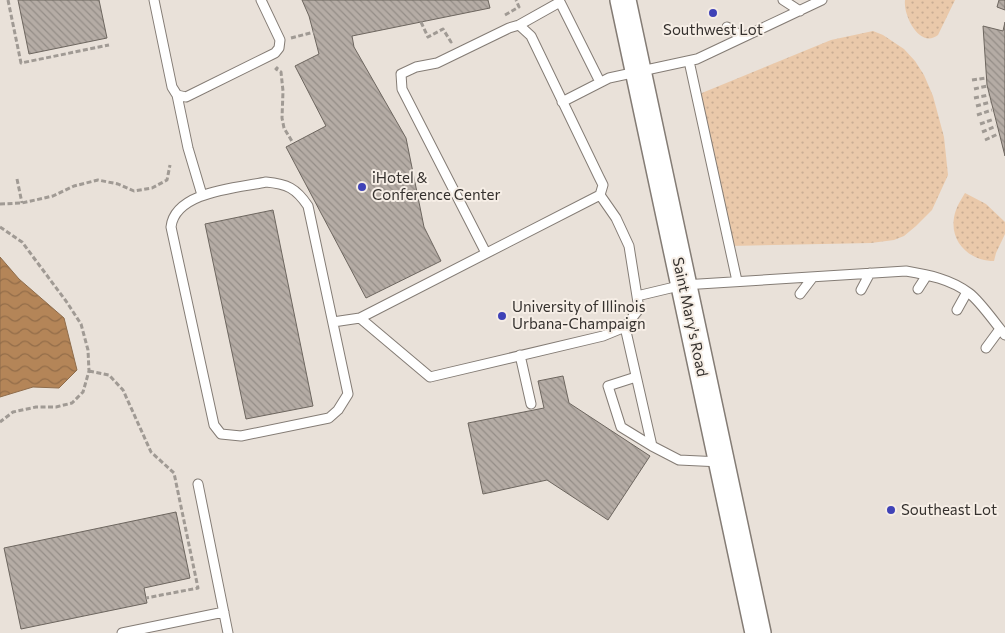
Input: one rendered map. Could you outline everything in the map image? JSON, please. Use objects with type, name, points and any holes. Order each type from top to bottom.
[{"type":"main road","name":"Saint Mary's Road","points":[[623,0],[758,633]]},
{"type":"lane","points":[[154,0],[172,87],[178,95],[188,148],[202,195]]},
{"type":"lane","points":[[178,95],[186,97],[275,53],[279,48],[280,40],[261,0]]},
{"type":"lane","points":[[782,0],[800,11]]},
{"type":"lane","points":[[562,102],[608,78],[697,59],[822,0]]},
{"type":"lane","points":[[486,253],[402,89],[401,74],[416,67],[437,63],[519,25],[560,1],[600,82]]},
{"type":"lane","points":[[333,322],[360,318],[600,195],[603,185],[531,36],[519,25]]},
{"type":"lane","points":[[727,27],[743,37]]},
{"type":"lane","points":[[689,61],[737,281]]},
{"type":"lane","points":[[266,182],[285,184],[300,194],[308,206],[333,322],[348,394],[338,410],[329,418],[241,436],[221,434],[214,425],[171,227],[172,218],[184,204],[202,195],[266,182]]},
{"type":"lane","points":[[360,318],[430,377],[603,336],[625,327],[639,309],[629,246],[616,218],[600,195]]},
{"type":"lane","points":[[637,296],[684,284],[906,271],[952,283],[967,292],[1002,332],[986,348]]},
{"type":"lane","points":[[861,290],[870,273]]},
{"type":"lane","points":[[918,289],[927,275]]},
{"type":"lane","points":[[800,294],[813,277]]},
{"type":"lane","points":[[957,310],[967,292]]},
{"type":"lane","points":[[625,327],[652,446]]},
{"type":"lane","points":[[520,355],[531,404]]},
{"type":"lane","points":[[636,377],[608,386],[621,427],[679,460],[722,462]]},
{"type":"lane","points":[[198,484],[228,633]]},
{"type":"lane","points":[[122,633],[224,612]]},
{"type":"path","points":[[8,0],[21,64],[109,45]]},
{"type":"path","points":[[502,16],[520,7],[516,0]]},
{"type":"path","points":[[421,22],[428,37],[443,29],[451,42],[459,38]]},
{"type":"path","points":[[294,37],[314,32]]},
{"type":"path","points":[[276,69],[281,72],[284,128],[293,143]]},
{"type":"path","points":[[972,80],[986,78]]},
{"type":"path","points":[[974,89],[987,86]]},
{"type":"path","points":[[974,98],[989,95]]},
{"type":"path","points":[[976,106],[991,102]]},
{"type":"path","points":[[977,115],[992,110]]},
{"type":"path","points":[[980,124],[994,119]]},
{"type":"path","points":[[982,132],[996,126]]},
{"type":"path","points":[[985,140],[998,134]]},
{"type":"path","points":[[0,204],[22,203],[53,196],[74,186],[98,180],[118,184],[134,191],[152,188],[167,180],[170,165]]},
{"type":"path","points":[[17,179],[22,203]]},
{"type":"path","points":[[0,227],[22,242],[81,324],[88,350],[89,371],[84,392],[72,403],[56,407],[36,407],[13,412],[0,422]]},
{"type":"path","points":[[89,371],[109,375],[123,390],[151,452],[174,473],[198,588],[146,598]]},
{"type":"shaded area","points":[[905,0],[955,0],[938,35],[925,38],[914,29],[910,22],[905,7]]},
{"type":"shaded area","points":[[873,31],[883,35],[904,49],[924,75],[933,96],[944,137],[948,175],[932,210],[904,236],[894,240],[871,243],[729,246],[697,95],[831,40]]},
{"type":"shaded area","points":[[965,193],[986,204],[1005,222],[1005,234],[994,261],[975,257],[961,246],[957,238],[954,230],[954,220],[957,208]]},
{"type":"water","points":[[0,257],[19,279],[64,318],[77,370],[59,388],[33,387],[0,397]]},
{"type":"building","points":[[18,0],[99,0],[107,38],[29,54]]},
{"type":"building","name":"iHotel & Conference Center","points":[[302,0],[488,0],[490,8],[352,36],[354,47],[406,138],[424,227],[441,261],[366,298],[286,147],[326,126],[295,66],[319,54],[309,16]]},
{"type":"building","points":[[999,0],[1005,0],[1005,10],[997,7]]},
{"type":"building","points":[[1005,22],[1005,156],[987,85],[983,26],[1003,31]]},
{"type":"building","points":[[273,210],[313,406],[246,419],[205,224]]},
{"type":"building","points":[[563,376],[569,403],[650,456],[608,520],[547,480],[483,494],[468,423],[544,408],[538,381]]},
{"type":"building","points":[[176,512],[190,578],[144,588],[147,603],[21,629],[4,548]]},
{"type":"place","name":"Southwest Lot","points":[[713,13]]},
{"type":"place","name":"iHotel & Conference Center","points":[[362,187]]},
{"type":"place","name":"University of Illinois Urbana-Champaign","points":[[502,316]]},
{"type":"place","name":"Southeast Lot","points":[[891,510]]}]
